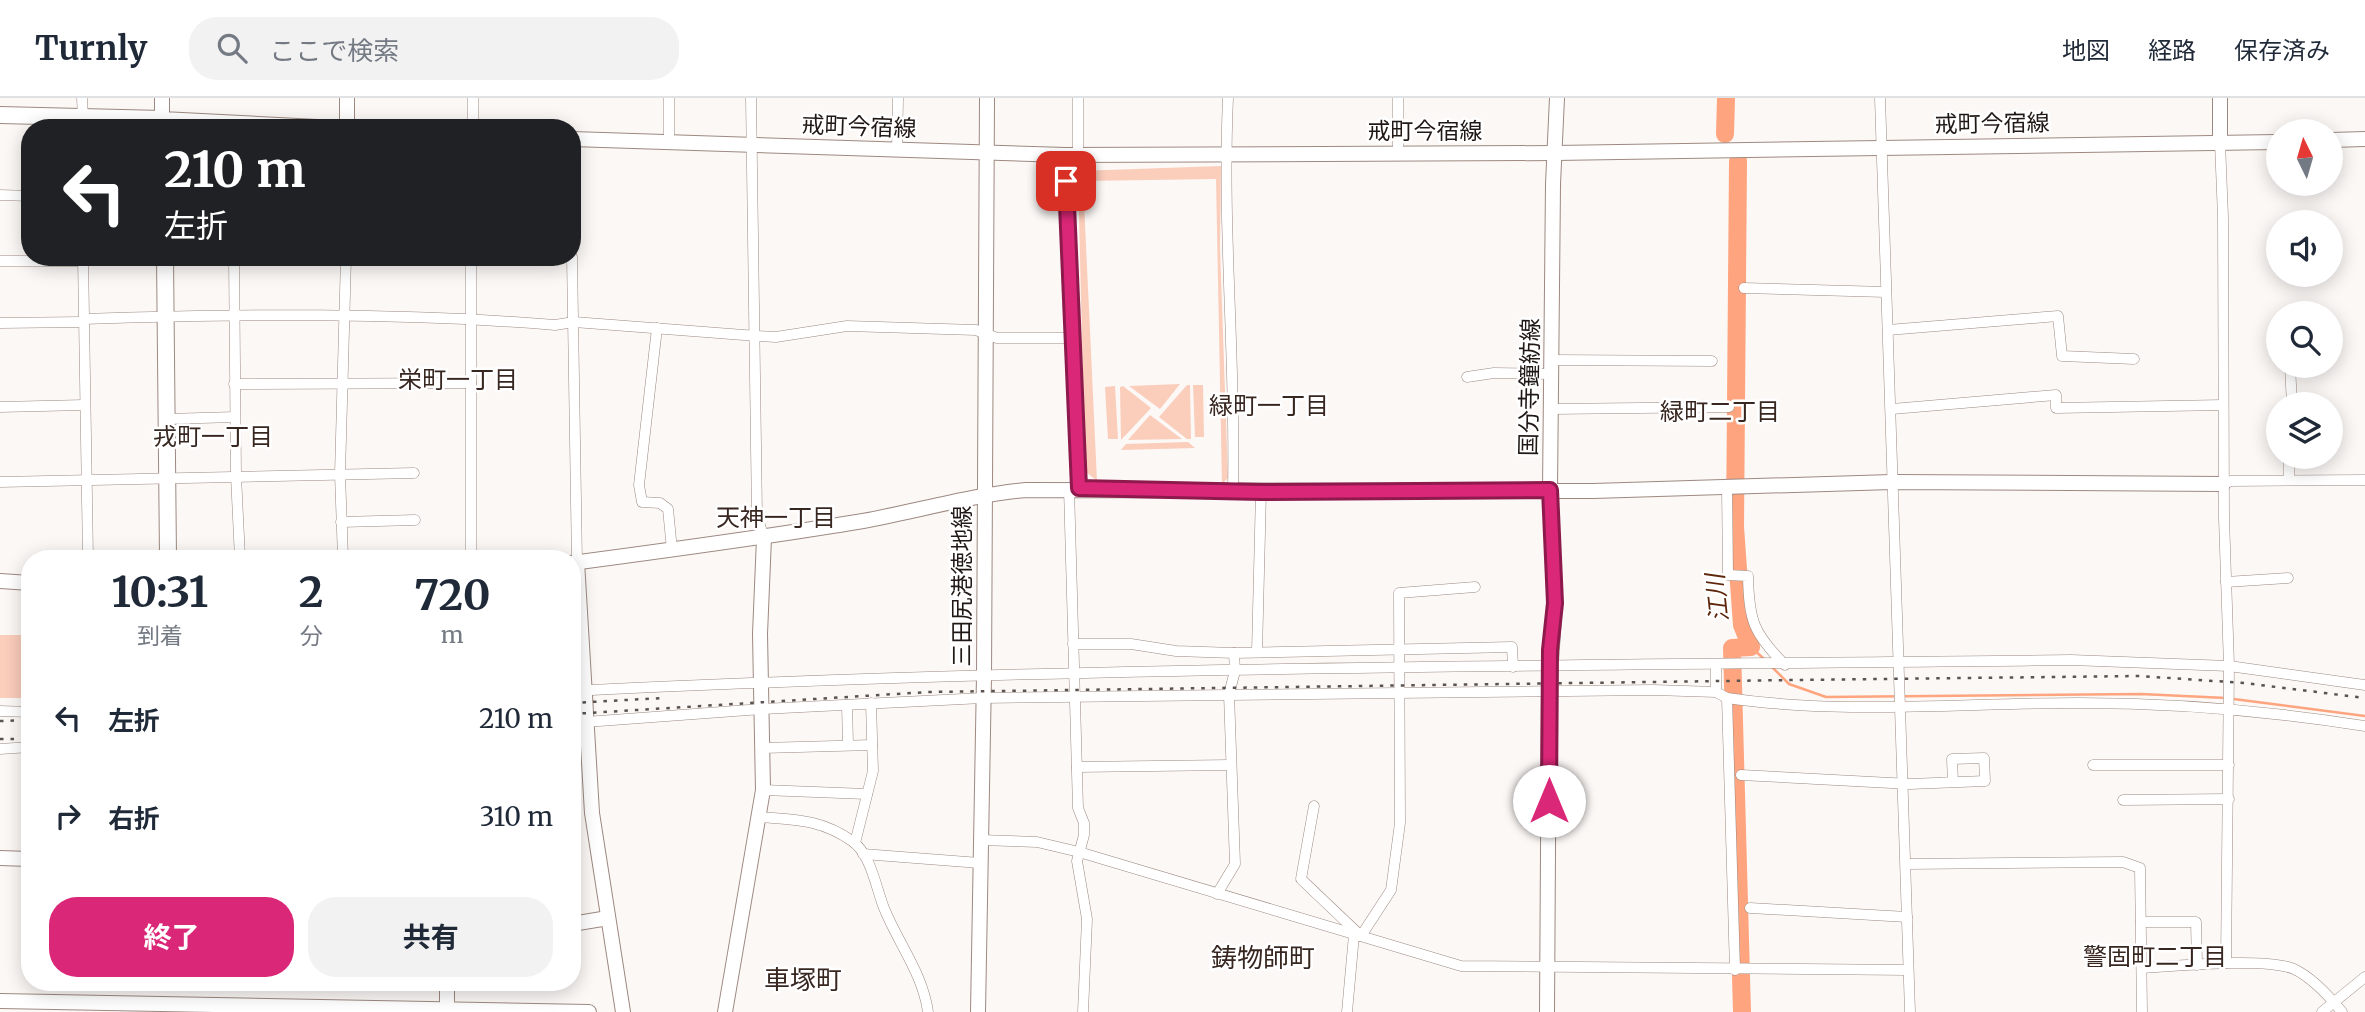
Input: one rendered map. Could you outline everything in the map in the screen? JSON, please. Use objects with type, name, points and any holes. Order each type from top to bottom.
[{"type":"main road","points":[[0,115],[41,119]]},
{"type":"main road","points":[[164,266],[169,550]]},
{"type":"street","points":[[82,98],[82,119]]},
{"type":"street","points":[[162,98],[162,119]]},
{"type":"street","points":[[347,98],[347,119]]},
{"type":"street","points":[[473,98],[473,119]]},
{"type":"street","points":[[669,98],[669,142]]},
{"type":"street","points":[[724,1012],[763,790],[764,538],[757,516],[757,336],[751,98]]},
{"type":"street","points":[[897,150],[898,98]]},
{"type":"street","points":[[987,98],[984,494],[1074,488],[1261,492],[1550,490],[1892,482],[2224,484],[2290,480],[2365,480]]},
{"type":"street","points":[[1078,98],[1071,155],[1074,338],[1073,645],[1079,808],[1084,823],[1077,861],[1087,919],[1083,1012]]},
{"type":"street","points":[[1228,98],[1225,248],[1234,437],[1233,491]]},
{"type":"street","points":[[1398,98],[1398,152]]},
{"type":"street","name":"国分寺鐘紡線","points":[[1547,1012],[1549,690],[1555,603],[1550,490],[1558,98]]},
{"type":"street","points":[[1880,98],[1910,1012]]},
{"type":"street","points":[[2220,98],[2224,484],[2230,708],[2226,963]]},
{"type":"street","name":"戒町今宿線","points":[[581,139],[1071,155],[1555,153],[2266,142]]},
{"type":"street","points":[[2343,140],[2365,139]]},
{"type":"street","points":[[0,195],[21,196]]},
{"type":"street","points":[[0,261],[21,260]]},
{"type":"street","points":[[83,266],[88,550]]},
{"type":"street","points":[[234,266],[234,384],[240,550]]},
{"type":"street","points":[[343,550],[340,474],[346,266]]},
{"type":"street","points":[[471,266],[471,550]]},
{"type":"street","points":[[572,266],[575,550]]},
{"type":"street","points":[[1744,288],[1886,292]]},
{"type":"street","points":[[0,323],[234,314],[344,314],[470,318],[555,325],[574,322],[776,337],[847,326],[976,330],[997,338],[1074,338]]},
{"type":"street","points":[[1888,330],[2058,316],[2062,356],[2134,359]]},
{"type":"street","points":[[657,328],[639,485],[642,502],[660,503],[668,509],[672,550]]},
{"type":"street","points":[[1467,377],[1552,367],[1712,361]]},
{"type":"street","points":[[234,384],[471,383]]},
{"type":"street","points":[[1892,409],[2056,395],[2056,408],[2224,405]]},
{"type":"street","points":[[0,407],[84,405]]},
{"type":"street","points":[[1551,410],[1729,407]]},
{"type":"street","points":[[167,419],[235,417]]},
{"type":"street","points":[[2290,469],[2290,480]]},
{"type":"street","points":[[0,482],[414,473]]},
{"type":"street","points":[[1727,487],[1728,575],[1748,576],[1749,612],[1754,628],[1763,644],[1785,664]]},
{"type":"street","points":[[1257,652],[1261,492]]},
{"type":"street","name":"三田尻港徳地線","points":[[581,561],[764,538],[884,517],[984,494],[984,676],[978,1012]]},
{"type":"street","points":[[341,522],[415,520]]},
{"type":"street","points":[[2227,582],[2288,578]]},
{"type":"street","points":[[0,581],[21,582]]},
{"type":"street","points":[[1347,1012],[1358,935],[1391,890],[1400,823],[1397,668],[1399,593],[1475,587]]},
{"type":"street","points":[[1073,645],[1131,644],[1234,653],[1512,647],[1513,667]]},
{"type":"street","points":[[1217,894],[1235,864],[1229,694],[1235,671],[1234,653]]},
{"type":"street","points":[[581,691],[762,681],[1076,674],[2122,660],[2229,666],[2365,684]]},
{"type":"street","points":[[1716,666],[1716,692]]},
{"type":"street","points":[[581,723],[762,709],[983,698],[1549,690],[1716,692],[1727,698],[1821,706],[2118,703],[2230,708],[2365,726]]},
{"type":"street","points":[[1727,698],[1735,970]]},
{"type":"street","points":[[855,843],[873,771],[871,703]]},
{"type":"street","points":[[847,705],[848,744]]},
{"type":"street","points":[[0,710],[21,711]]},
{"type":"street","points":[[581,737],[623,1012]]},
{"type":"street","points":[[762,748],[873,745]]},
{"type":"street","points":[[0,749],[21,748]]},
{"type":"street","points":[[1077,767],[1230,765]]},
{"type":"street","points":[[2093,765],[2230,765]]},
{"type":"street","points":[[1741,775],[1902,783],[1954,782]]},
{"type":"street","points":[[763,790],[867,794]]},
{"type":"street","points":[[2123,800],[2229,799]]},
{"type":"street","points":[[1314,806],[1301,879],[1358,935]]},
{"type":"street","points":[[760,817],[821,823],[855,843],[863,854],[885,912],[904,944],[928,1012]]},
{"type":"street","points":[[980,840],[1037,842],[1079,852],[1461,966],[1908,970]]},
{"type":"street","points":[[863,854],[980,863]]},
{"type":"street","points":[[0,858],[21,859]]},
{"type":"street","points":[[1906,864],[2123,862],[2140,868],[2142,1012]]},
{"type":"street","points":[[1750,908],[1907,917]]},
{"type":"street","points":[[581,922],[608,918]]},
{"type":"street","points":[[2141,922],[2196,922],[2197,965]]},
{"type":"street","points":[[2142,968],[2226,963],[2283,966],[2295,969],[2342,1012]]},
{"type":"street","points":[[2322,1012],[2365,976]]},
{"type":"street","points":[[447,991],[447,1009]]},
{"type":"street","points":[[0,1001],[79,1007],[589,1012]]},
{"type":"shaded area","points":[[1221,166],[1220,248],[1228,478],[1222,484],[1216,179],[1083,181],[1097,481],[1085,471],[1078,171]]},
{"type":"shaded area","points":[[1180,384],[1160,409],[1129,386]]},
{"type":"shaded area","points":[[1187,385],[1190,385],[1191,439],[1187,439],[1159,417]]},
{"type":"shaded area","points":[[1193,385],[1203,385],[1204,437],[1195,437]]},
{"type":"shaded area","points":[[1115,386],[1118,439],[1108,439],[1105,387]]},
{"type":"shaded area","points":[[1123,386],[1151,408],[1121,440],[1120,387]]},
{"type":"shaded area","points":[[1150,415],[1182,439],[1128,440]]},
{"type":"shaded area","points":[[1188,442],[1195,448],[1121,450],[1126,444]]},
{"type":"shaded area","points":[[0,635],[21,635],[21,698],[0,698]]},
{"type":"waterway","name":"江川","points":[[1725,134],[1726,98]]},
{"type":"waterway","name":"江川","points":[[1738,161],[1735,527],[1742,625],[1751,647],[1732,648],[1742,1012]]},
{"type":"waterway","points":[[1751,647],[1764,659]]},
{"type":"waterway","points":[[1771,666],[1789,684],[1826,697],[2141,694],[2226,698],[2365,716]]},
{"type":"railway","points":[[581,713],[928,692],[2139,676],[2244,683],[2365,698]]},
{"type":"railway","points":[[581,703],[663,698]]},
{"type":"railway","points":[[0,721],[21,720]]},
{"type":"railway","points":[[0,739],[21,739]]},
{"type":"district","name":"栄町一丁目","points":[[458,379]]},
{"type":"district","name":"緑町一丁目","points":[[1269,405]]},
{"type":"district","name":"緑町二丁目","points":[[1720,411]]},
{"type":"district","name":"戎町一丁目","points":[[213,436]]},
{"type":"district","name":"天神一丁目","points":[[776,517]]},
{"type":"district","name":"警固町二丁目","points":[[2155,956]]},
{"type":"district","name":"鋳物師町","points":[[1263,957]]},
{"type":"district","name":"車塚町","points":[[803,979]]},
{"type":"route","points":[[1066,181],[1079,488],[1261,492],[1550,490],[1555,603],[1550,650],[1549,801]]}]
